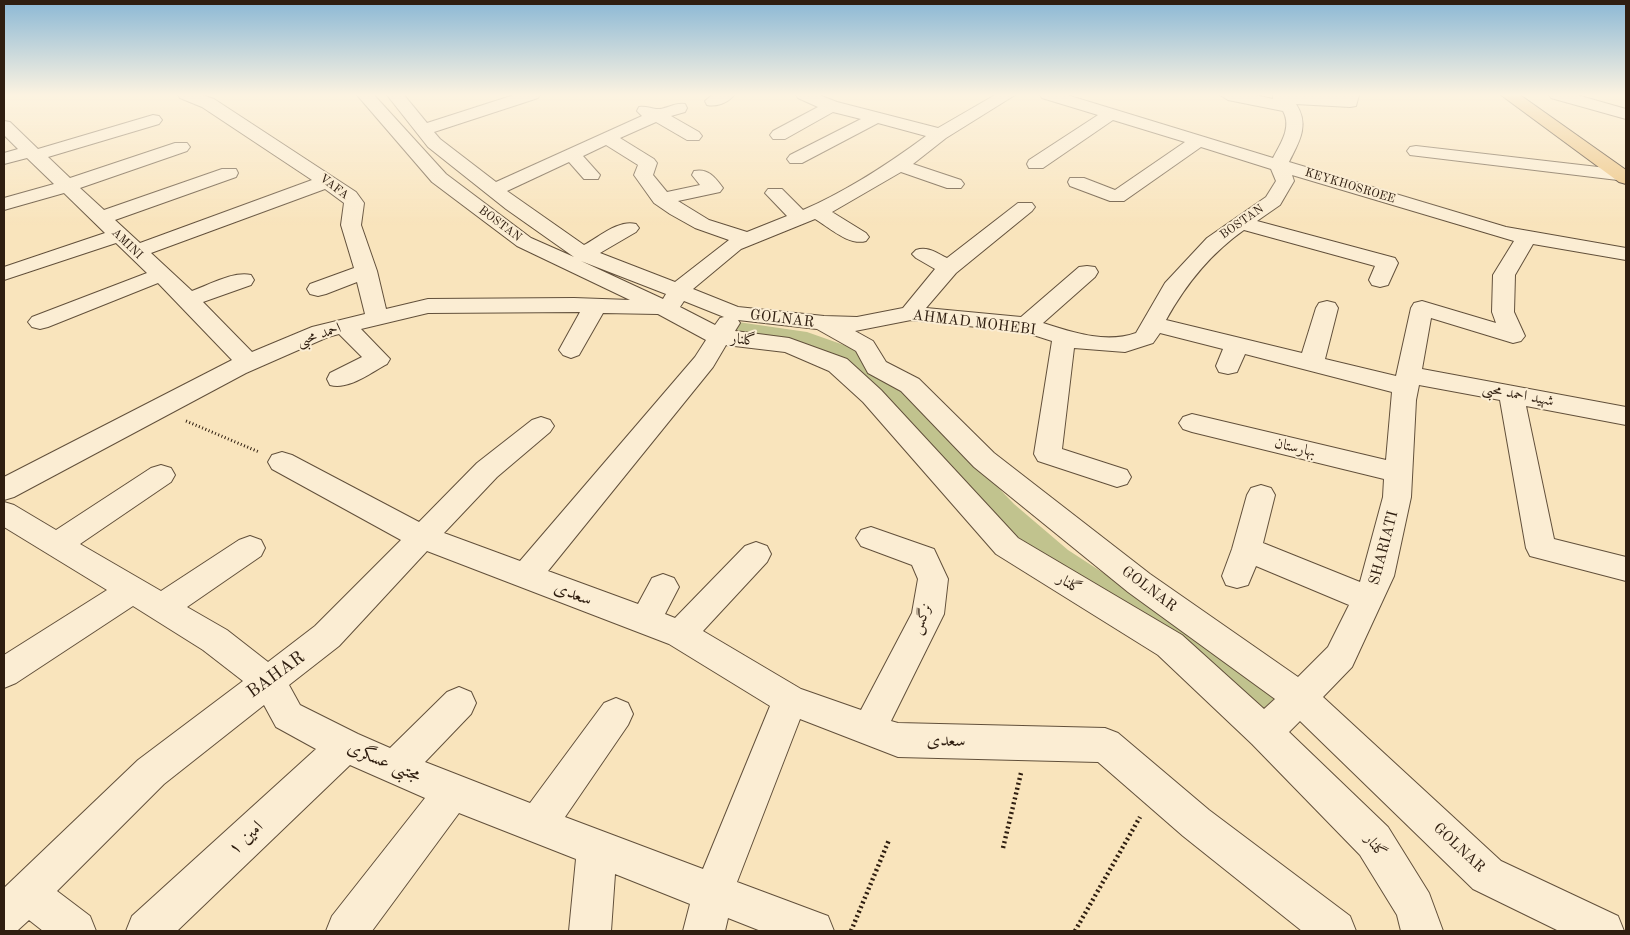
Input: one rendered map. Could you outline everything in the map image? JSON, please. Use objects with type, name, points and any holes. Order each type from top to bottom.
[{"type":"main road","points":[[1572,139],[1625,175]]},
{"type":"street","name":"AMINI","points":[[16,139],[188,300],[248,362]]},
{"type":"street","points":[[4,159],[85,139]]},
{"type":"street","name":"VAFA","points":[[263,139],[328,181],[354,203],[351,226],[366,271],[377,318]]},
{"type":"street","name":"BOSTAN","points":[[403,139],[438,178],[524,242],[673,300]]},
{"type":"street","name":"BOSTAN","points":[[430,139],[494,190],[583,254],[673,300]]},
{"type":"street","points":[[494,190],[606,139]]},
{"type":"street","points":[[608,139],[648,163],[643,175],[661,199],[708,227],[749,239]]},
{"type":"street","points":[[796,159],[835,139]]},
{"type":"street","points":[[673,300],[734,245],[808,214],[899,165],[934,139]]},
{"type":"street","points":[[1036,164],[1074,139]]},
{"type":"street","name":"KEYKHOSROEE","points":[[1186,139],[1503,233],[1626,254]]},
{"type":"street","points":[[1279,165],[1287,147],[1293,139]]},
{"type":"street","points":[[1575,139],[1625,175]]},
{"type":"street","points":[[1077,182],[1117,197],[1197,142]]},
{"type":"street","points":[[1416,151],[1440,145],[1625,175]]},
{"type":"street","points":[[4,204],[67,186],[182,147]]},
{"type":"street","points":[[571,154],[591,175]]},
{"type":"street","points":[[899,165],[954,184]]},
{"type":"street","name":"BOSTAN","points":[[1125,345],[1145,338],[1173,288],[1214,242],[1273,201],[1285,182],[1279,165]]},
{"type":"street","points":[[100,218],[229,173]]},
{"type":"street","points":[[661,199],[713,188],[701,175]]},
{"type":"street","points":[[135,252],[328,181]]},
{"type":"street","points":[[775,193],[808,214],[859,237]]},
{"type":"street","points":[[911,313],[917,303],[949,268],[1025,207]]},
{"type":"street","points":[[1241,222],[1387,263],[1380,280]]},
{"type":"street","points":[[583,254],[629,228]]},
{"type":"street","points":[[4,274],[118,235]]},
{"type":"street","name":"SHARIATI","points":[[1266,732],[1340,657],[1379,576],[1397,497],[1403,400],[1422,308],[1512,336],[1503,312],[1504,275],[1527,237]]},
{"type":"street","points":[[922,254],[949,268]]},
{"type":"street","points":[[318,290],[366,271]]},
{"type":"street","points":[[1026,325],[1087,272]]},
{"type":"street","points":[[40,322],[160,275]]},
{"type":"street","points":[[188,300],[243,280]]},
{"type":"street","name":"احمد محبی","points":[[4,490],[157,408],[248,362],[320,332],[428,306],[595,306],[673,300]]},
{"type":"street","name":"GOLNAR","points":[[673,300],[726,325],[823,323],[865,346],[877,367],[910,385],[984,460],[1139,583],[1299,697],[1487,875],[1603,931]]},
{"type":"street","points":[[572,350],[595,306]]},
{"type":"street","points":[[1311,364],[1327,308]]},
{"type":"street","name":"AHMAD MOHEBI","points":[[823,323],[858,324],[911,313],[1026,325],[1082,342],[1125,345]]},
{"type":"street","name":"شهید احمد محبی","points":[[1152,324],[1311,364],[1408,381],[1511,394],[1626,416]]},
{"type":"street","points":[[526,576],[704,362],[726,325]]},
{"type":"street","name":"گلنار","points":[[726,325],[789,345],[838,364],[872,396],[1007,546],[1170,645],[1266,732],[1374,841],[1415,908],[1422,931]]},
{"type":"street","points":[[339,379],[378,359],[344,326]]},
{"type":"street","points":[[1064,337],[1048,454],[1117,476]]},
{"type":"street","points":[[1228,366],[1237,344]]},
{"type":"street","points":[[1511,394],[1541,548],[1626,569]]},
{"type":"street","name":"بهارستان","points":[[1192,423],[1399,473]]},
{"type":"street","name":"BAHAR","points":[[15,905],[151,772],[327,636],[487,470],[541,426]]},
{"type":"street","name":"سعدی","points":[[282,462],[422,537],[680,634],[790,700],[898,740],[1105,745],[1196,823],[1335,931]]},
{"type":"street","points":[[56,545],[162,475]]},
{"type":"street","points":[[1260,495],[1242,563],[1368,599]]},
{"type":"street","name":"مجتبی عسگری","points":[[9,523],[56,545],[215,640],[268,681],[288,716],[345,746],[536,825],[813,931]]},
{"type":"street","name":"نرگس","points":[[869,729],[928,614],[933,579],[923,556],[900,550],[871,538]]},
{"type":"street","points":[[161,608],[250,548]]},
{"type":"street","points":[[680,634],[756,554]]},
{"type":"street","points":[[645,621],[663,587]]},
{"type":"street","points":[[4,673],[132,591]]},
{"type":"street","points":[[704,931],[713,893],[790,700]]},
{"type":"street","points":[[396,767],[459,703]]},
{"type":"street","points":[[536,825],[616,714]]},
{"type":"street","name":"امین ۱","points":[[147,931],[345,746]]},
{"type":"street","points":[[347,931],[453,791]]},
{"type":"street","points":[[590,931],[597,848]]},
{"type":"street","points":[[15,905],[75,931]]},
{"type":"path","points":[[157,408],[282,462]]},
{"type":"path","points":[[1003,848],[1028,744]]},
{"type":"path","points":[[1075,931],[1156,789]]},
{"type":"path","points":[[850,931],[889,840]]},
{"type":"green space","points":[[738,322],[807,332],[858,350],[941,428],[1014,504],[1068,550],[1188,628],[1279,695],[1258,713],[1015,540],[844,361],[731,336]]}]
